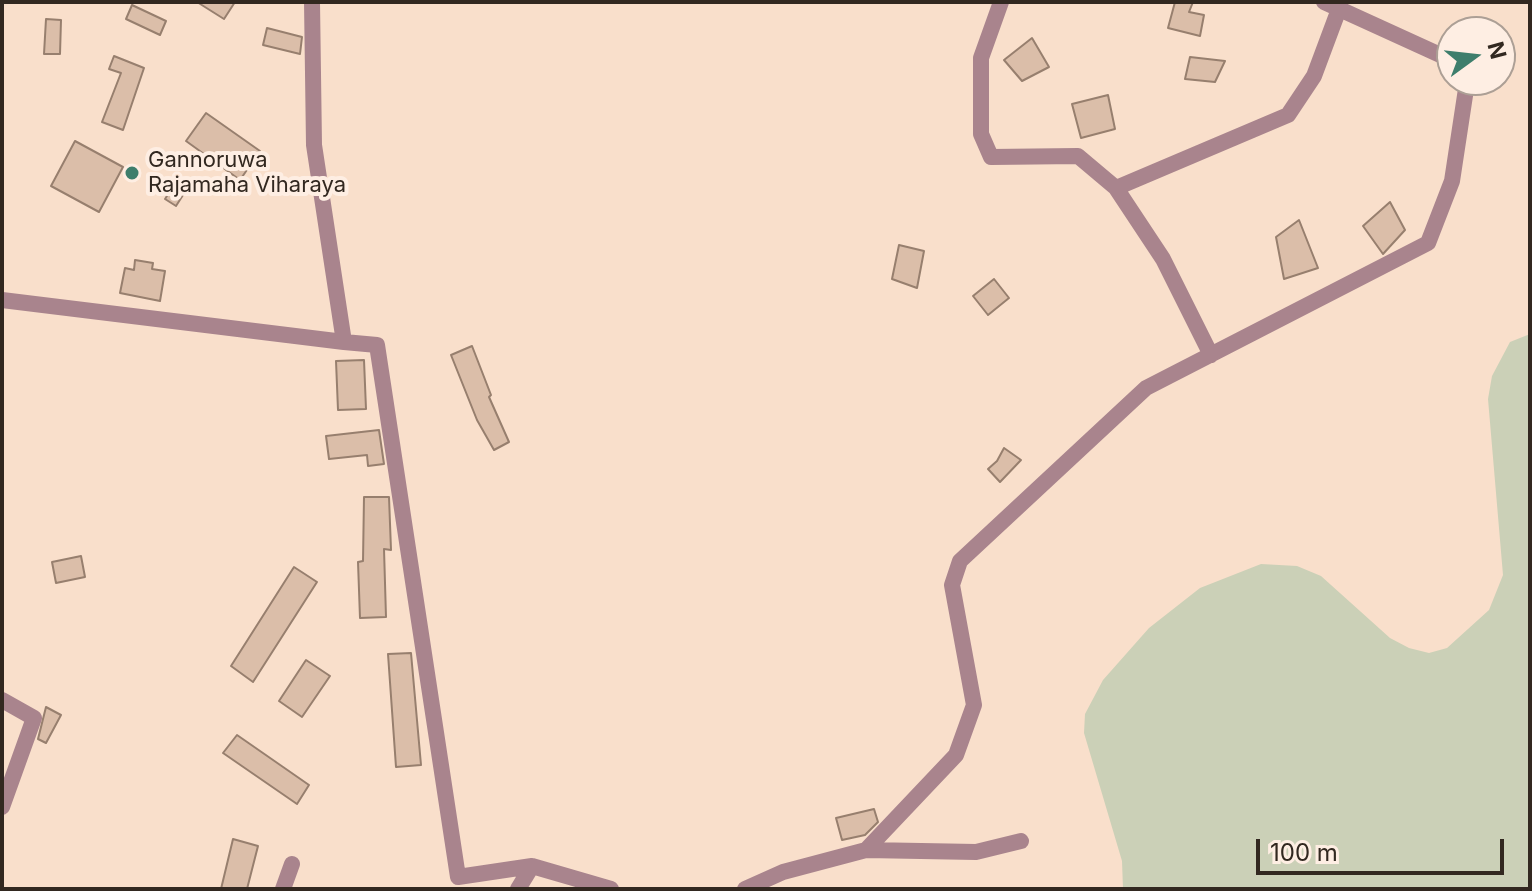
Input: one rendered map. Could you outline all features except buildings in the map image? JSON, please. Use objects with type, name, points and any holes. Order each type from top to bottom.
[{"type":"street","points":[[312,2],[314,145],[344,342]]},
{"type":"street","points":[[1001,2],[981,58],[981,134],[991,157],[1078,156],[1116,188],[1163,259],[1211,355]]},
{"type":"street","points":[[1116,188],[1288,115],[1314,76],[1332,5],[1436,53]]},
{"type":"street","points":[[866,850],[956,755],[974,705],[952,585],[960,561],[1146,388],[1428,243],[1452,181],[1465,96]]},
{"type":"street","points":[[2,300],[377,345],[458,877],[532,866],[611,889]]},
{"type":"street","points":[[2,700],[34,718],[2,807]]},
{"type":"street","points":[[745,889],[783,872],[866,850],[976,852],[1021,841]]},
{"type":"street","points":[[283,889],[292,864]]},
{"type":"street","points":[[518,889],[532,866]]},
{"type":"green space","points":[[1530,334],[1530,889],[1123,889],[1122,861],[1084,733],[1085,714],[1103,680],[1149,628],[1200,588],[1261,564],[1297,566],[1321,576],[1390,638],[1409,648],[1429,653],[1447,648],[1489,610],[1503,575],[1488,399],[1492,376],[1510,342]]},
{"type":"place","name":"Gannoruwa Rajamaha Viharaya","points":[[132,173]]}]
